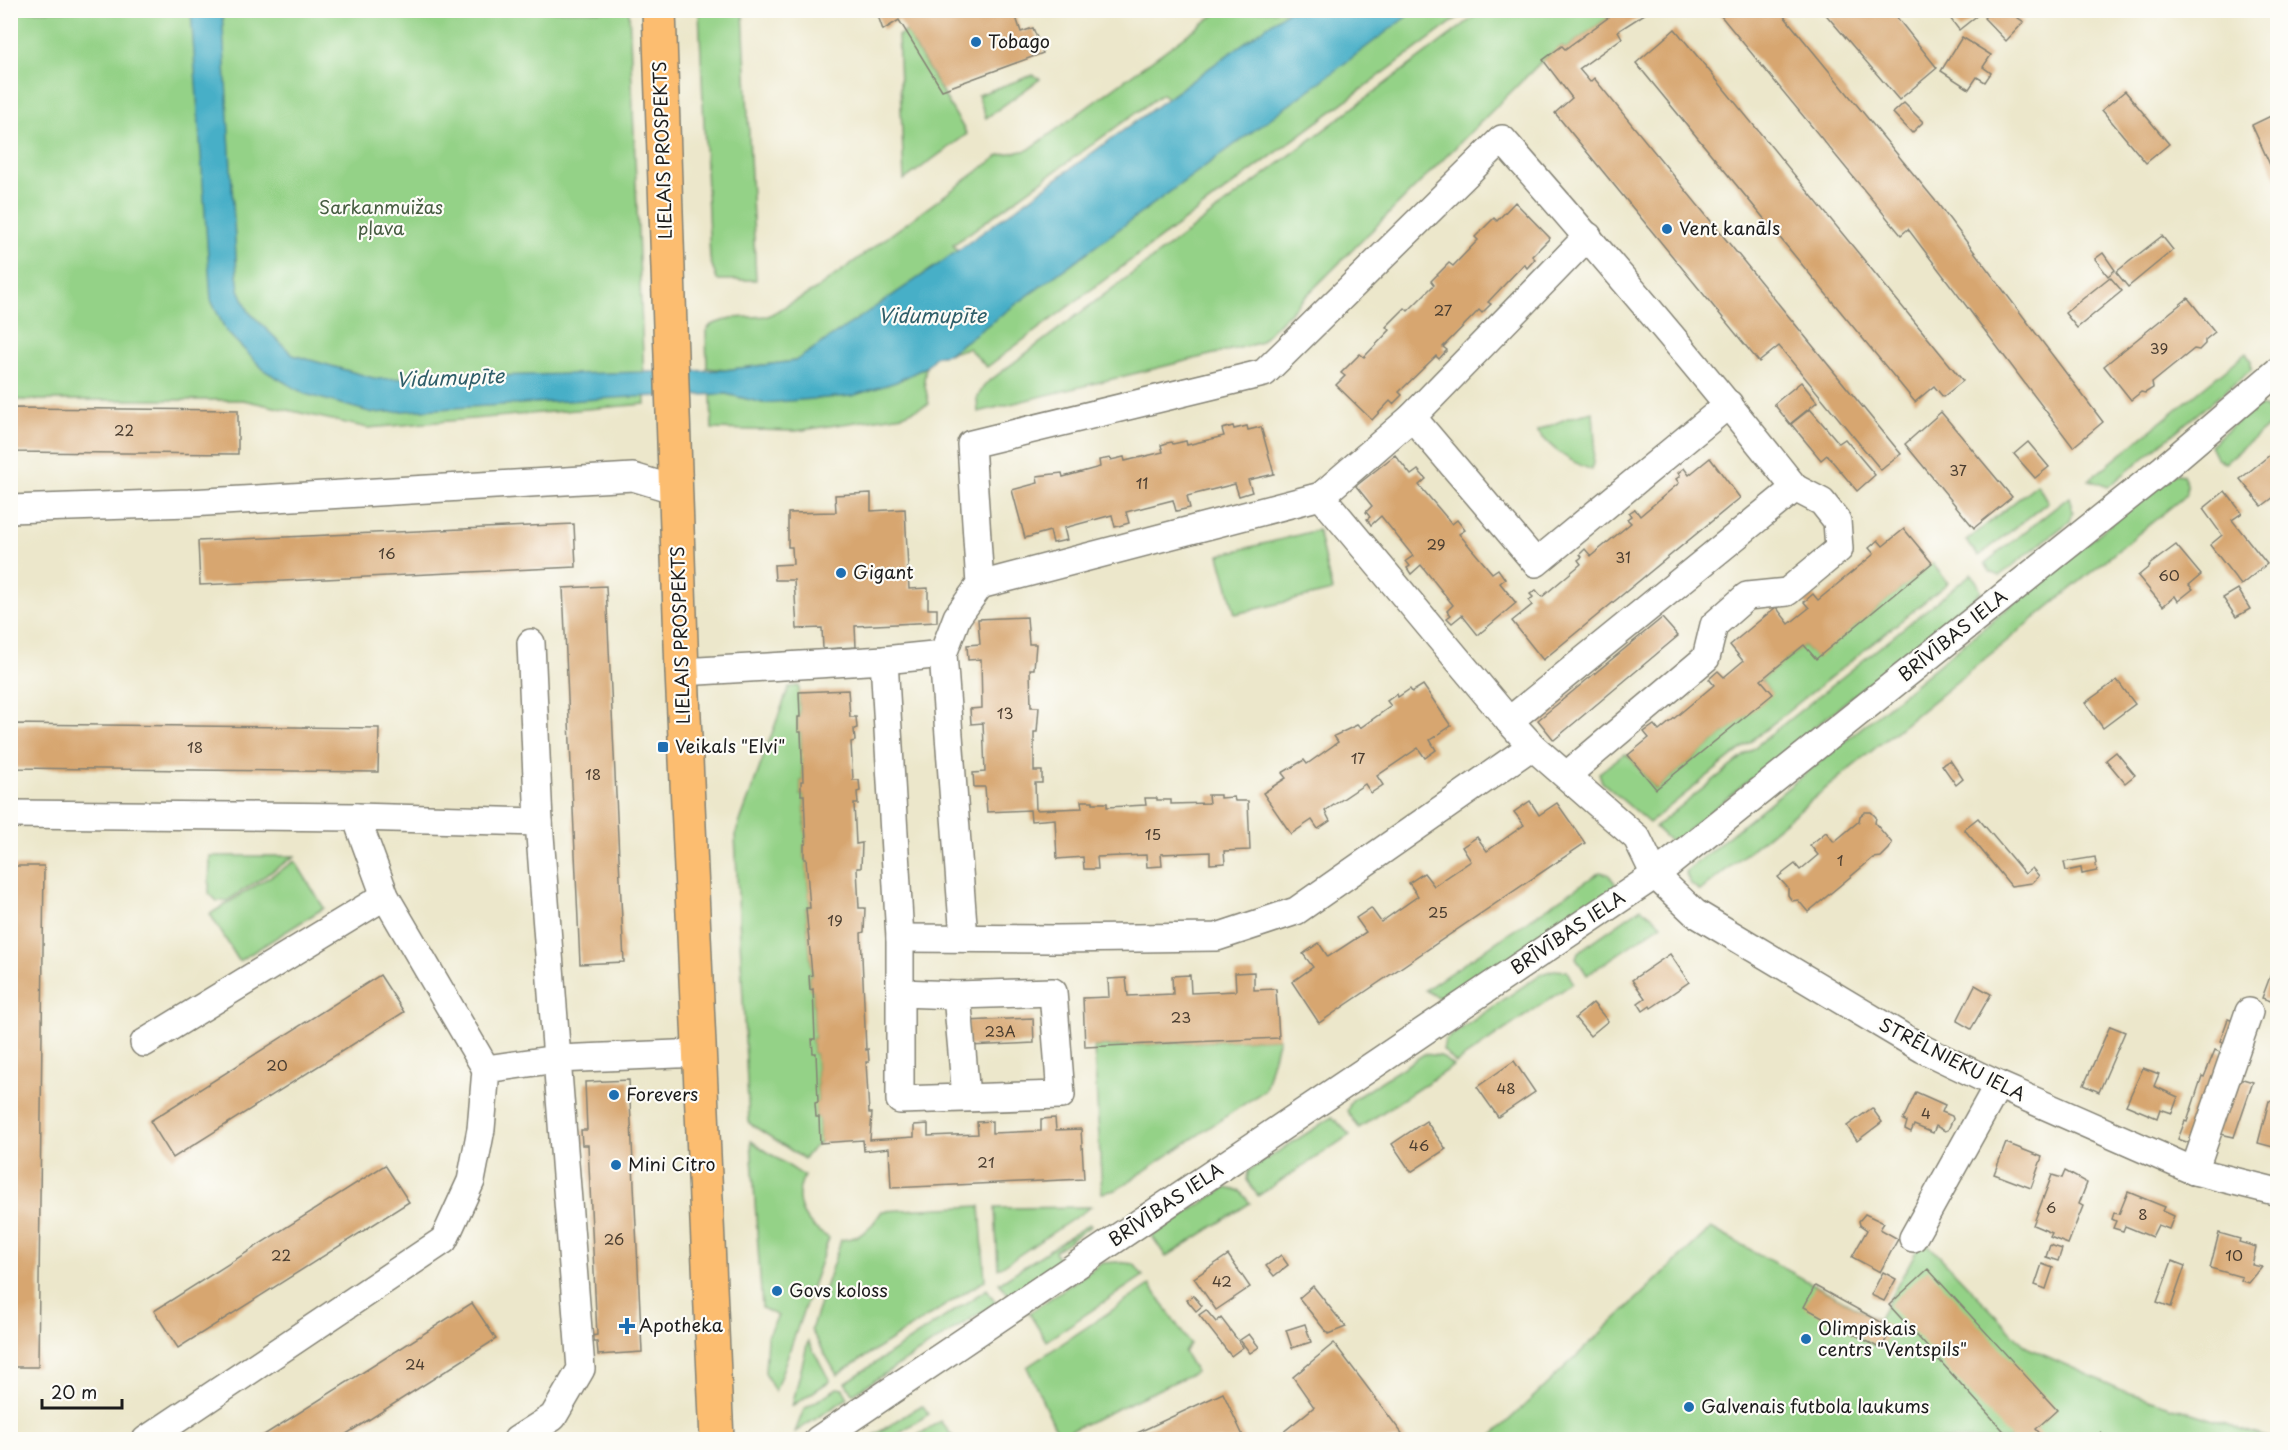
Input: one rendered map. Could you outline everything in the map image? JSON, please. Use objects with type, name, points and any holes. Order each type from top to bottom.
[{"type":"main road","name":"LIELAIS PROSPEKTS","points":[[659,10],[682,672],[717,1440]]},
{"type":"street","points":[[964,938],[943,654],[957,617],[980,585],[971,444],[1264,373],[1502,139],[1588,236],[1729,404],[1795,488],[1822,502],[1837,521],[1839,549],[1787,592],[1747,596],[1714,625],[1706,658],[1566,775]]},
{"type":"street","points":[[980,585],[1321,496],[1412,417],[1588,236]]},
{"type":"street","name":"BRĪVĪBAS IELA","points":[[818,1440],[1655,875],[2163,469],[2277,371]]},
{"type":"street","points":[[1412,417],[1536,563],[1729,404]]},
{"type":"street","points":[[10,509],[189,503],[633,477],[676,490]]},
{"type":"street","points":[[1509,721],[1795,488]]},
{"type":"street","points":[[1321,496],[1532,746],[1637,838],[1655,875]]},
{"type":"street","points":[[518,1440],[553,1417],[581,1368],[540,822],[531,643]]},
{"type":"street","points":[[682,672],[884,660],[943,654]]},
{"type":"street","points":[[884,660],[900,938],[900,993],[900,1100],[1060,1095],[1053,992],[957,995],[900,993]]},
{"type":"street","points":[[900,938],[1217,937],[1296,910],[1532,746]]},
{"type":"street","points":[[10,814],[356,817],[540,822]]},
{"type":"street","points":[[146,1440],[444,1240],[471,1181],[481,1129],[486,1069],[385,896],[356,817]]},
{"type":"street","name":"STRĒLNIEKU IELA","points":[[1655,875],[1695,913],[1923,1049],[2194,1171],[2277,1192]]},
{"type":"street","points":[[144,1044],[385,896]]},
{"type":"street","points":[[957,995],[966,1097]]},
{"type":"street","points":[[2194,1171],[2249,1012]]},
{"type":"street","points":[[486,1069],[557,1059],[700,1053]]},
{"type":"street","points":[[1913,1238],[1998,1084]]},
{"type":"green space","name":"Sarkanmuižas pļava","points":[[10,11],[629,11],[645,404],[368,428],[243,400],[11,400]]},
{"type":"green space","points":[[699,11],[743,11],[756,280],[717,280],[710,259]]},
{"type":"green space","points":[[1220,11],[1289,11],[1168,98],[1162,94],[953,245],[957,251],[795,361],[725,370],[707,368],[706,331],[711,325],[731,318],[768,316],[815,290],[1000,155],[1028,150]]},
{"type":"green space","points":[[1409,11],[1467,11],[987,367],[968,348],[948,354]]},
{"type":"green space","points":[[1482,11],[1606,11],[1609,17],[1565,49],[1562,46],[1543,60],[1259,343],[978,412],[977,399],[984,385]]},
{"type":"green space","points":[[906,31],[967,134],[904,180],[898,36]]},
{"type":"green space","points":[[1033,75],[1040,79],[986,118],[978,95]]},
{"type":"green space","points":[[2246,353],[2251,361],[2251,370],[2108,487],[2089,480]]},
{"type":"green space","points":[[926,367],[924,381],[929,404],[903,415],[796,431],[712,429],[711,395],[726,394],[763,403],[896,382]]},
{"type":"green space","points":[[2254,407],[2265,407],[2274,421],[2225,463],[2216,457],[2210,445]]},
{"type":"green space","points":[[1593,412],[1595,443],[1592,470],[1562,454],[1537,431],[1568,418]]},
{"type":"green space","points":[[2173,473],[2183,475],[2187,483],[2187,494],[1700,891],[1691,884],[1685,872]]},
{"type":"green space","points":[[2037,484],[2048,502],[1979,556],[1966,541]]},
{"type":"green space","points":[[2069,497],[2073,512],[2070,521],[1999,576],[1990,572],[1985,563]]},
{"type":"green space","points":[[1318,530],[1332,591],[1235,614],[1219,555]]},
{"type":"green space","points":[[1932,563],[1948,583],[1649,823],[1602,782],[1599,773],[1624,754],[1628,755],[1656,789],[1772,694],[1761,680],[1804,645],[1816,658]]},
{"type":"green space","points":[[1971,574],[1981,592],[1672,843],[1655,827]]},
{"type":"green space","points":[[799,686],[798,731],[801,732],[803,781],[801,781],[801,795],[804,795],[806,844],[804,845],[804,858],[806,859],[810,908],[806,908],[812,975],[809,976],[810,989],[813,989],[815,1039],[812,1039],[813,1053],[816,1053],[818,1102],[816,1103],[816,1117],[819,1117],[820,1143],[804,1159],[749,1123],[735,835],[789,687]]},
{"type":"green space","points":[[210,856],[295,856],[227,901],[217,901],[209,893]]},
{"type":"green space","points":[[295,861],[324,908],[239,961],[210,914]]},
{"type":"green space","points":[[1600,872],[1608,874],[1618,887],[1446,1002],[1425,990]]},
{"type":"green space","points":[[1641,908],[1662,924],[1587,975],[1576,958],[1578,952]]},
{"type":"green space","points":[[1554,970],[1567,971],[1573,983],[1456,1063],[1443,1050],[1445,1040],[1541,974]]},
{"type":"green space","points":[[1279,1038],[1265,1090],[1116,1190],[1102,1193],[1094,1047]]},
{"type":"green space","points":[[1424,1054],[1441,1056],[1453,1066],[1359,1128],[1347,1111],[1352,1100]]},
{"type":"green space","points":[[1332,1117],[1350,1135],[1258,1196],[1247,1180],[1248,1171]]},
{"type":"green space","points":[[751,1141],[804,1176],[799,1196],[803,1213],[813,1227],[829,1238],[775,1392],[765,1373],[767,1336],[778,1316],[762,1308]]},
{"type":"green space","points":[[1225,1188],[1240,1191],[1250,1203],[1166,1257],[1152,1236]]},
{"type":"green space","points":[[980,1206],[985,1280],[837,1375],[811,1330],[841,1240],[855,1237],[866,1231],[882,1211]]},
{"type":"green space","points":[[1091,1207],[998,1269],[995,1208]]},
{"type":"green space","points":[[1089,1224],[1091,1226],[1055,1251],[1060,1262],[1008,1294],[999,1283]]},
{"type":"green space","name":"Olimpiskais centrs \"Ventspils\"","points":[[1711,1228],[1878,1320],[1923,1239],[2026,1347],[2124,1391],[2272,1439],[1488,1440]]},
{"type":"green space","points":[[1102,1263],[1134,1264],[1143,1276],[1046,1341],[1029,1313]]},
{"type":"green space","points":[[1150,1285],[1190,1344],[1184,1352],[1196,1372],[1059,1436],[1027,1367]]},
{"type":"green space","points":[[987,1289],[996,1303],[853,1394],[845,1383]]},
{"type":"green space","points":[[808,1341],[830,1381],[792,1406]]},
{"type":"green space","points":[[837,1388],[843,1389],[848,1398],[795,1432],[804,1409]]},
{"type":"green space","points":[[923,1406],[929,1414],[889,1439],[868,1439],[917,1408]]},
{"type":"green space","points":[[940,1421],[955,1439],[912,1439]]},
{"type":"water","name":"Vidumupīte","points":[[191,11],[222,11],[237,274],[239,289],[249,312],[293,355],[377,379],[725,370],[795,361],[939,264],[1288,11],[1414,11],[948,354],[936,356],[926,367],[896,382],[852,396],[763,403],[726,394],[631,397],[373,413],[305,394],[265,371],[226,331],[211,300]]},
{"type":"building","name":"Tobago","points":[[876,10],[1027,10],[1028,13],[1016,17],[1021,32],[1033,28],[1043,53],[942,90],[899,20],[883,30]]},
{"type":"building","points":[[1606,10],[1651,10],[1618,31],[1622,38],[1579,69],[1590,82],[1594,78],[1901,454],[1881,470],[1779,346],[1759,362],[1555,113],[1572,98],[1543,60],[1562,46],[1565,49],[1609,17]]},
{"type":"building","points":[[1716,10],[1779,10],[1938,204],[2103,422],[2073,447],[1908,229],[1901,235]]},
{"type":"building","points":[[1822,10],[1891,10],[1937,68],[1899,100]]},
{"type":"building","points":[[1944,10],[1984,10],[1959,30]]},
{"type":"building","points":[[1991,10],[2006,10],[2024,22],[2006,41],[1984,18]]},
{"type":"building","points":[[1675,29],[1963,381],[1943,397],[1934,386],[1915,402],[1636,63]]},
{"type":"building","points":[[1962,37],[1991,55],[1983,67],[1991,73],[1985,82],[1977,77],[1969,89],[1941,71]]},
{"type":"building","points":[[2125,91],[2169,144],[2146,163],[2102,110]]},
{"type":"building","points":[[1904,103],[1923,122],[1912,133],[1893,113]]},
{"type":"building","points":[[2277,113],[2277,180],[2252,125]]},
{"type":"building","points":[[1515,202],[1550,238],[1532,256],[1535,259],[1527,268],[1524,264],[1488,302],[1491,304],[1482,313],[1479,310],[1443,347],[1447,350],[1439,359],[1436,356],[1399,392],[1402,395],[1393,404],[1390,401],[1372,420],[1336,385],[1345,376],[1341,373],[1360,354],[1364,357],[1390,330],[1386,327],[1405,308],[1408,311],[1434,285],[1431,281],[1449,263],[1453,266],[1478,240],[1475,237],[1494,218],[1497,221]]},
{"type":"building","points":[[2162,236],[2173,250],[2128,287],[2116,272]]},
{"type":"building","points":[[2103,253],[2115,270],[2108,276],[2095,259]]},
{"type":"building","points":[[2110,277],[2122,291],[2077,328],[2065,313]]},
{"type":"building","points":[[2188,298],[2215,332],[2205,340],[2205,344],[2199,350],[2194,349],[2152,383],[2153,388],[2145,393],[2141,392],[2131,400],[2104,366]]},
{"type":"building","points":[[1801,382],[1817,402],[1790,424],[1774,404]]},
{"type":"building","points":[[10,408],[238,410],[238,454],[10,452]]},
{"type":"building","points":[[1810,409],[1839,443],[1845,439],[1875,475],[1857,491],[1827,455],[1821,460],[1791,424]]},
{"type":"building","points":[[1941,412],[2012,497],[1974,528],[1905,444]]},
{"type":"building","points":[[1233,426],[1234,429],[1247,426],[1248,430],[1261,427],[1274,474],[1248,480],[1252,492],[1239,496],[1235,484],[1187,496],[1190,508],[1176,511],[1173,500],[1126,512],[1129,523],[1115,527],[1112,515],[1064,528],[1067,540],[1053,543],[1050,531],[1025,538],[1012,490],[1038,483],[1037,476],[1062,473],[1063,477],[1100,467],[1099,460],[1124,457],[1125,461],[1163,452],[1161,445],[1186,441],[1187,445],[1224,436],[1222,429]]},
{"type":"building","points":[[2028,442],[2049,467],[2035,478],[2014,454]]},
{"type":"building","points":[[2271,454],[2277,462],[2277,502],[2274,497],[2262,506],[2240,479]]},
{"type":"building","points":[[1395,455],[1411,475],[1418,470],[1426,479],[1419,485],[1452,524],[1457,520],[1465,530],[1459,534],[1492,573],[1498,569],[1505,579],[1500,583],[1516,603],[1478,635],[1462,615],[1452,623],[1447,618],[1451,615],[1447,611],[1453,605],[1421,565],[1411,574],[1407,568],[1410,566],[1406,561],[1413,556],[1381,516],[1371,525],[1367,519],[1370,517],[1366,512],[1372,506],[1356,486]]},
{"type":"building","points":[[1710,458],[1740,498],[1543,660],[1512,621],[1532,605],[1529,601],[1533,597],[1530,594],[1536,590],[1542,597],[1581,564],[1578,560],[1585,549],[1591,556],[1631,523],[1627,519],[1631,516],[1629,513],[1635,509],[1640,516],[1679,483],[1676,479],[1680,476],[1678,473],[1684,468],[1689,475]]},
{"type":"building","points":[[2225,491],[2242,513],[2232,520],[2267,564],[2241,585],[2210,545],[2222,535],[2203,509]]},
{"type":"building","name":"Gigant","points":[[871,493],[871,511],[905,509],[909,589],[928,588],[928,609],[937,609],[937,622],[855,626],[856,647],[823,649],[822,628],[797,629],[794,580],[775,580],[774,565],[793,564],[792,547],[788,547],[788,513],[836,512],[835,495]]},
{"type":"building","points":[[574,524],[576,567],[200,585],[198,541]]},
{"type":"building","points":[[1904,529],[1932,563],[1816,659],[1804,645],[1761,680],[1773,694],[1656,789],[1628,755],[1649,738],[1644,732],[1654,725],[1659,731],[1714,685],[1709,679],[1718,671],[1724,677],[1743,661],[1730,645],[1776,607],[1789,624],[1809,608],[1804,602],[1813,594],[1818,600],[1874,554],[1869,548],[1878,540],[1883,546]]},
{"type":"building","points":[[2176,545],[2201,575],[2189,585],[2193,589],[2178,601],[2175,596],[2163,606],[2138,576]]},
{"type":"building","points":[[606,586],[624,962],[580,964],[563,588]]},
{"type":"building","points":[[2238,589],[2250,609],[2236,617],[2223,598]]},
{"type":"building","points":[[1027,617],[1029,644],[1036,644],[1034,669],[1030,669],[1031,707],[1039,707],[1037,732],[1034,732],[1034,771],[1042,771],[1042,783],[1035,783],[1036,810],[1082,808],[1081,801],[1107,803],[1107,807],[1146,805],[1145,798],[1171,800],[1171,804],[1209,803],[1208,795],[1220,795],[1220,798],[1234,797],[1235,801],[1248,801],[1250,850],[1224,851],[1225,863],[1210,864],[1210,852],[1161,854],[1162,866],[1147,867],[1146,855],[1097,857],[1098,869],[1084,869],[1083,857],[1057,859],[1055,819],[1031,821],[1030,810],[987,812],[985,787],[974,787],[973,773],[985,772],[983,723],[971,724],[970,709],[982,708],[981,659],[968,660],[967,645],[980,644],[978,619]]},
{"type":"building","points":[[1662,618],[1678,636],[1554,740],[1538,720]]},
{"type":"building","points":[[2117,680],[2135,704],[2103,728],[2085,703]]},
{"type":"building","points":[[1423,685],[1451,726],[1430,740],[1436,750],[1425,758],[1418,748],[1377,776],[1383,785],[1371,793],[1365,784],[1325,811],[1330,821],[1318,829],[1312,820],[1291,834],[1263,793],[1286,778],[1282,773],[1304,760],[1307,764],[1338,742],[1334,736],[1357,725],[1360,728],[1391,706],[1387,701],[1397,694],[1398,697],[1410,689],[1412,692]]},
{"type":"building","points":[[848,690],[850,717],[856,717],[857,728],[854,729],[855,741],[851,742],[853,780],[859,780],[860,791],[857,792],[858,804],[854,804],[856,844],[862,843],[861,868],[857,868],[859,908],[865,908],[864,932],[861,933],[866,1050],[868,1049],[869,1062],[866,1062],[869,1113],[872,1113],[870,1140],[914,1137],[914,1125],[928,1124],[928,1136],[978,1134],[977,1122],[992,1121],[992,1133],[1041,1131],[1041,1119],[1055,1118],[1056,1130],[1081,1129],[1084,1179],[891,1188],[889,1148],[864,1151],[863,1140],[820,1143],[819,1117],[816,1117],[815,1103],[818,1102],[816,1053],[813,1053],[812,1039],[815,1039],[813,989],[810,990],[809,976],[812,975],[806,908],[810,908],[806,859],[804,859],[804,844],[806,844],[804,795],[801,795],[801,781],[803,781],[801,732],[798,732],[799,692]]},
{"type":"building","points":[[10,724],[379,728],[378,772],[10,768]]},
{"type":"building","points":[[2116,752],[2135,775],[2125,783],[2106,760]]},
{"type":"building","points":[[1950,760],[1963,779],[1956,785],[1942,765]]},
{"type":"building","points":[[1530,801],[1539,815],[1557,803],[1585,843],[1319,1023],[1292,982],[1313,967],[1303,954],[1319,943],[1328,957],[1366,932],[1356,918],[1371,908],[1381,922],[1418,896],[1409,883],[1424,873],[1434,886],[1471,861],[1462,847],[1477,837],[1487,851],[1524,825],[1514,812]]},
{"type":"building","points":[[1865,812],[1871,812],[1876,817],[1875,823],[1892,843],[1889,849],[1881,857],[1873,858],[1808,912],[1798,900],[1792,901],[1788,895],[1788,888],[1778,877],[1795,864],[1800,870],[1818,855],[1810,845],[1826,832],[1834,842],[1859,821],[1860,816]]},
{"type":"building","points":[[1978,818],[2025,874],[2032,868],[2039,876],[2032,883],[2011,886],[1964,829]]},
{"type":"building","points":[[2095,857],[2097,871],[2082,874],[2081,868],[2066,871],[2064,862]]},
{"type":"building","points":[[10,866],[44,866],[38,1367],[10,1367]]},
{"type":"building","points":[[1670,954],[1689,982],[1643,1011],[1638,1003],[1645,998],[1632,980]]},
{"type":"building","points":[[1254,972],[1254,990],[1276,989],[1279,1038],[1085,1047],[1083,998],[1109,997],[1108,979],[1126,978],[1128,996],[1173,994],[1172,976],[1190,975],[1191,993],[1236,991],[1235,973]]},
{"type":"building","points":[[2271,974],[2277,977],[2274,1002],[2262,998]]},
{"type":"building","points":[[380,975],[404,1012],[173,1158],[150,1121]]},
{"type":"building","points":[[1975,985],[1991,994],[1971,1029],[1957,1021]]},
{"type":"building","points":[[1593,1003],[1608,1021],[1590,1036],[1575,1018]]},
{"type":"building","points":[[1033,1018],[1034,1043],[968,1046],[967,1021]]},
{"type":"building","points":[[2228,1019],[2239,1023],[2231,1045],[2220,1041]]},
{"type":"building","points":[[2110,1026],[2125,1032],[2099,1092],[2084,1085]]},
{"type":"building","points":[[2215,1050],[2227,1055],[2195,1145],[2178,1139],[2185,1121],[2187,1122],[2202,1076],[2204,1077]]},
{"type":"building","points":[[1514,1061],[1535,1092],[1498,1117],[1477,1087]]},
{"type":"building","points":[[2143,1068],[2159,1074],[2154,1086],[2178,1097],[2172,1113],[2160,1109],[2157,1118],[2126,1105]]},
{"type":"building","points":[[2236,1077],[2253,1082],[2234,1137],[2216,1133]]},
{"type":"building","points":[[629,1080],[642,1352],[598,1355],[597,1342],[591,1342],[591,1336],[597,1335],[588,1145],[582,1145],[581,1130],[587,1130],[585,1082]]},
{"type":"building","points":[[1916,1092],[1945,1105],[1942,1112],[1952,1116],[1953,1119],[1948,1130],[1945,1131],[1936,1126],[1933,1133],[1914,1125],[1911,1132],[1905,1129],[1907,1122],[1903,1120]]},
{"type":"building","points":[[2269,1101],[2277,1103],[2277,1148],[2258,1143]]},
{"type":"building","points":[[1872,1108],[1882,1122],[1857,1141],[1847,1126]]},
{"type":"building","points":[[1426,1121],[1446,1149],[1411,1172],[1392,1144]]},
{"type":"building","points":[[2006,1143],[2042,1157],[2031,1188],[1994,1174]]},
{"type":"building","points":[[385,1165],[409,1202],[178,1348],[154,1311]]},
{"type":"building","points":[[2065,1171],[2087,1183],[2079,1204],[2083,1206],[2068,1244],[2050,1237],[2052,1233],[2033,1225],[2052,1175],[2062,1178]]},
{"type":"building","points":[[2128,1192],[2165,1207],[2163,1211],[2174,1216],[2169,1229],[2158,1225],[2152,1237],[2125,1226],[2123,1231],[2113,1228],[2116,1221],[2112,1219],[2114,1213],[2119,1214]]},
{"type":"building","points":[[1865,1214],[1884,1223],[1880,1229],[1898,1239],[1880,1272],[1852,1257],[1867,1230],[1860,1225],[1859,1221]]},
{"type":"building","points":[[2219,1233],[2240,1239],[2239,1242],[2256,1247],[2252,1265],[2262,1267],[2249,1283],[2241,1281],[2242,1277],[2210,1268]]},
{"type":"building","points":[[2050,1245],[2062,1249],[2058,1261],[2046,1257]]},
{"type":"building","points":[[1228,1255],[1250,1287],[1216,1310],[1194,1278]]},
{"type":"building","points":[[1281,1255],[1288,1265],[1274,1276],[1266,1266]]},
{"type":"building","points":[[2172,1261],[2185,1266],[2171,1307],[2157,1302]]},
{"type":"building","points":[[2042,1264],[2053,1268],[2046,1289],[2035,1285]]},
{"type":"building","points":[[1928,1269],[2057,1410],[2036,1429],[2046,1440],[2034,1440],[2030,1435],[2024,1440],[2012,1440],[1889,1305]]},
{"type":"building","points":[[1883,1272],[1896,1279],[1884,1301],[1871,1295]]},
{"type":"building","points":[[1313,1286],[1346,1327],[1328,1334],[1299,1298]]},
{"type":"building","points":[[1815,1286],[1892,1328],[1881,1349],[1804,1307]]},
{"type":"building","points":[[1193,1295],[1202,1306],[1196,1311],[1187,1300]]},
{"type":"building","points":[[472,1303],[496,1339],[337,1440],[256,1440]]},
{"type":"building","points":[[1206,1310],[1216,1322],[1221,1318],[1243,1347],[1231,1356],[1199,1315]]},
{"type":"building","points":[[1305,1324],[1311,1342],[1292,1348],[1286,1330]]},
{"type":"building","points":[[1249,1334],[1259,1347],[1250,1353],[1240,1340]]},
{"type":"building","points":[[1334,1343],[1407,1440],[1285,1440],[1281,1434],[1314,1407],[1293,1377]]},
{"type":"building","points":[[1223,1393],[1245,1440],[1122,1440]]},
{"type":"building","points":[[2101,1432],[2108,1440],[2093,1440]]},
{"type":"place","name":"Tobago","points":[[976,42]]},
{"type":"place","name":"Vent kanāls","points":[[1667,229]]},
{"type":"place","name":"Gigant","points":[[841,573]]},
{"type":"place","name":"Veikals \"Elvi\"","points":[[663,747]]},
{"type":"place","name":"Forevers","points":[[614,1095]]},
{"type":"place","name":"Mini Citro","points":[[616,1165]]},
{"type":"place","name":"Govs koloss","points":[[777,1291]]},
{"type":"place","name":"Apotheka","points":[[627,1326]]},
{"type":"place","name":"Olimpiskais centrs \"Ventspils\"","points":[[1806,1339]]},
{"type":"place","name":"Galvenais futbola laukums","points":[[1689,1407]]}]
